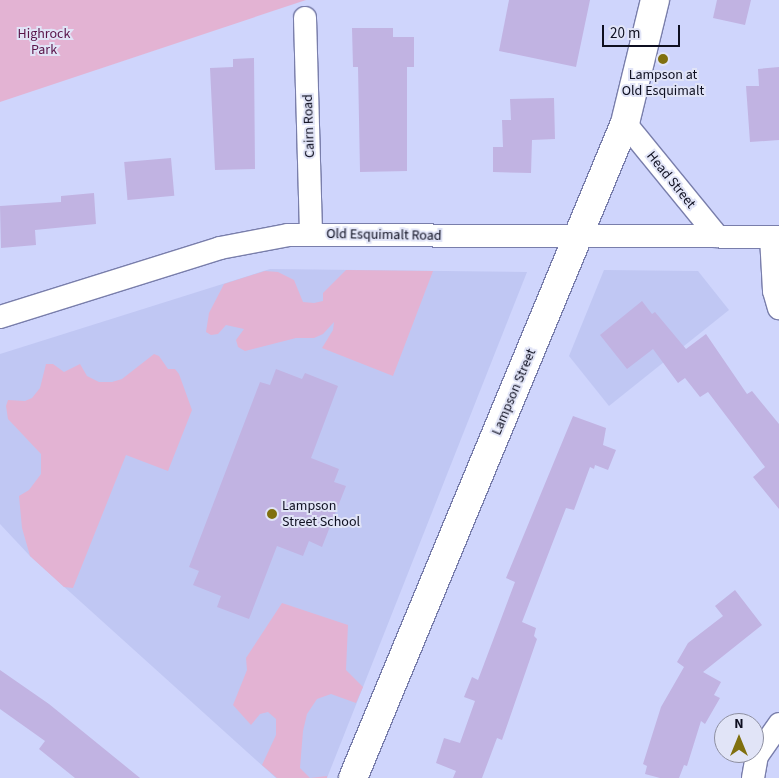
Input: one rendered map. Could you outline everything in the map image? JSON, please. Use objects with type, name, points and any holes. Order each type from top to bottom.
[{"type":"main road","name":"Lampson Street","points":[[353,778],[625,123],[654,0]]},
{"type":"street","name":"Cairn Road","points":[[305,18],[311,234]]},
{"type":"street","name":"Head Street","points":[[625,123],[717,236]]},
{"type":"street","name":"Old Esquimalt Road","points":[[0,317],[243,242],[311,234],[775,237]]},
{"type":"street","points":[[775,237],[774,291],[779,308]]},
{"type":"street","points":[[753,778],[757,756],[779,724]]},
{"type":"shaded area","points":[[270,269],[527,272],[327,778],[276,778],[30,556],[0,524],[0,354]]},
{"type":"shaded area","points":[[604,270],[698,271],[729,310],[609,406],[569,356]]},
{"type":"green space","name":"Highrock Park","points":[[0,0],[306,0],[0,102]]},
{"type":"green space","points":[[346,270],[433,271],[393,376],[322,348],[333,330],[334,322],[323,334],[314,338],[296,338],[245,351],[238,347],[236,340],[244,329],[226,325],[218,334],[211,335],[206,332],[209,313],[224,284],[265,271],[278,272],[294,280],[303,302],[314,303],[323,301],[323,293]]},
{"type":"green space","points":[[154,354],[159,356],[168,369],[175,369],[179,374],[192,410],[168,471],[126,455],[73,588],[64,587],[30,556],[22,528],[19,496],[29,490],[41,474],[41,454],[8,419],[6,406],[8,400],[25,401],[32,398],[40,388],[46,364],[53,364],[64,372],[80,364],[87,376],[99,382],[112,382],[122,379]]},
{"type":"green space","points":[[282,603],[348,625],[346,670],[363,687],[356,703],[331,694],[317,699],[307,714],[303,731],[300,768],[310,778],[277,778],[262,765],[276,735],[276,719],[268,712],[260,714],[251,725],[233,705],[247,670],[246,658]]},
{"type":"green space","points":[[327,776],[327,778],[310,778]]},
{"type":"building","points":[[509,0],[590,0],[576,67],[499,51]]},
{"type":"building","points":[[717,0],[751,0],[745,25],[713,18]]},
{"type":"building","points":[[352,28],[393,28],[393,37],[414,37],[414,67],[407,67],[407,171],[360,172],[358,67],[353,67]]},
{"type":"building","points":[[254,58],[255,169],[215,170],[210,68],[233,67],[233,59]]},
{"type":"building","points":[[779,67],[779,140],[750,142],[746,86],[759,86],[758,69]]},
{"type":"building","points":[[554,98],[555,139],[532,140],[531,173],[493,172],[493,147],[503,147],[502,120],[511,120],[510,99]]},
{"type":"building","points":[[171,158],[174,196],[127,200],[124,162]]},
{"type":"building","points":[[94,193],[96,224],[35,230],[36,245],[1,248],[0,206],[61,202],[61,196]]},
{"type":"building","points":[[642,301],[652,314],[655,312],[686,349],[706,334],[747,394],[752,391],[779,424],[779,509],[753,477],[765,467],[708,392],[700,397],[685,378],[678,383],[653,349],[627,369],[600,335]]},
{"type":"building","name":"Lampson Street School","points":[[276,369],[302,379],[305,373],[338,386],[311,458],[339,469],[334,482],[346,486],[322,547],[309,541],[303,556],[277,546],[249,619],[217,607],[221,596],[193,585],[199,571],[189,567],[260,382],[270,385]]},
{"type":"building","points":[[573,416],[606,428],[603,445],[616,450],[608,470],[595,465],[594,469],[590,467],[574,510],[566,508],[522,622],[536,628],[534,636],[537,639],[502,740],[497,738],[482,778],[453,778],[456,771],[436,763],[444,738],[460,743],[475,701],[464,697],[472,677],[478,680],[515,582],[506,578]]},
{"type":"building","points":[[735,590],[762,625],[703,672],[721,682],[714,695],[720,698],[705,724],[701,721],[687,766],[684,765],[679,778],[660,778],[645,774],[647,766],[643,764],[661,707],[684,667],[677,662],[688,643],[723,616],[715,606]]},
{"type":"building","points":[[0,670],[49,704],[140,778],[75,778],[39,749],[45,741],[0,709]]},
{"type":"place","name":"Lampson at Old Esquimalt","points":[[663,59]]},
{"type":"place","name":"Lampson Street School","points":[[272,514]]}]
